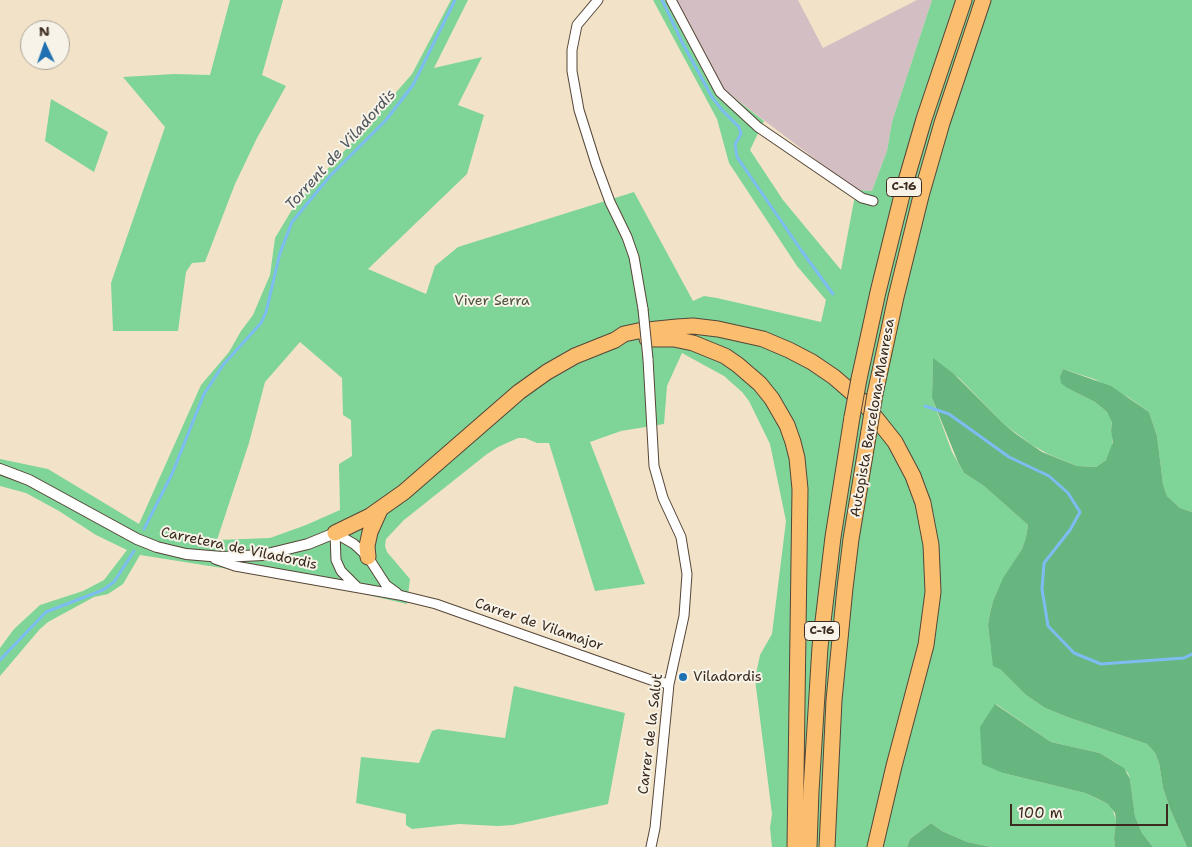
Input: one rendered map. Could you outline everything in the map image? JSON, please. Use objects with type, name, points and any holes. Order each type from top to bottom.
[{"type":"highway","name":"Autopista Barcelona-Manresa","points":[[809,847],[820,647],[833,537],[852,417],[880,282],[903,191],[924,119],[964,0]]},
{"type":"highway","name":"Autopista Barcelona-Manresa","points":[[827,847],[834,700],[845,588],[852,530],[868,432],[896,297],[924,187],[942,123],[983,0]]},
{"type":"highway","points":[[335,533],[354,525],[380,510],[404,492],[519,392],[547,372],[575,356],[615,340],[624,334],[638,330],[693,326],[741,333],[789,350],[834,377],[864,403],[885,429],[905,460],[916,485],[928,522],[932,545],[933,592],[922,662],[894,766],[875,847]]},
{"type":"highway","points":[[615,340],[624,342],[656,338],[674,339],[693,343],[725,356],[749,373],[772,399],[787,425],[793,442],[800,489],[795,847]]},
{"type":"highway","points":[[368,557],[367,546],[370,532],[380,510]]},
{"type":"street","name":"Carrer de la Salut","points":[[598,0],[577,25],[572,50],[572,71],[579,110],[596,164],[634,257],[643,309],[648,359],[654,466],[663,498],[681,537],[687,574],[684,616],[669,684],[655,828],[651,847]]},
{"type":"street","points":[[671,0],[720,92],[758,127],[862,198],[873,201]]},
{"type":"street","name":"Carretera de Viladordis","points":[[0,469],[29,480],[136,538],[170,551],[208,556],[235,566],[399,595]]},
{"type":"street","points":[[208,556],[240,557],[263,554],[308,544],[335,533]]},
{"type":"street","points":[[335,533],[354,544],[368,557],[386,585],[399,595]]},
{"type":"street","points":[[335,533],[336,560],[341,571],[357,587]]},
{"type":"street","name":"Carrer de Vilamajor","points":[[399,595],[436,604],[651,680],[669,684]]},
{"type":"shaded area","points":[[677,0],[798,0],[823,48],[917,0],[932,0],[892,122],[887,151],[872,191],[856,190],[724,90]]},
{"type":"green space","points":[[230,0],[283,0],[262,75],[286,86],[257,138],[235,184],[205,262],[192,263],[186,272],[178,331],[113,331],[111,283],[165,127],[123,77],[174,74],[210,75]]},
{"type":"green space","name":"Viver Serra","points":[[451,0],[468,0],[434,68],[482,57],[458,105],[484,115],[467,174],[368,269],[426,294],[435,266],[458,247],[634,192],[693,301],[704,296],[717,298],[821,322],[826,300],[797,266],[729,163],[717,119],[653,0],[677,0],[724,90],[764,121],[750,150],[783,200],[841,270],[856,190],[872,191],[887,151],[892,122],[932,0],[1192,0],[1192,512],[1180,508],[1167,496],[1163,484],[1157,436],[1149,412],[1128,397],[1094,379],[1063,369],[1060,376],[1067,388],[1095,402],[1107,412],[1112,421],[1112,448],[1106,460],[1096,467],[1077,466],[1032,445],[1005,425],[959,378],[933,359],[932,398],[952,452],[964,473],[984,486],[1028,525],[1022,549],[1003,579],[990,613],[988,625],[991,648],[1000,669],[1026,695],[1045,708],[1147,744],[1155,753],[1159,763],[1163,788],[1170,809],[1187,847],[1153,847],[1142,833],[1135,816],[1128,773],[1118,764],[1100,753],[1051,742],[996,704],[1003,773],[1085,793],[1108,804],[1112,808],[1116,820],[1115,847],[992,847],[967,842],[942,831],[931,823],[910,839],[907,847],[772,847],[770,828],[772,814],[755,679],[760,655],[772,634],[786,521],[770,444],[749,401],[724,376],[682,353],[667,386],[664,424],[621,431],[590,442],[645,584],[595,591],[549,443],[537,443],[525,438],[518,438],[487,454],[404,520],[386,539],[385,546],[387,552],[410,579],[407,604],[317,583],[140,555],[123,584],[108,594],[94,597],[48,622],[0,676],[0,648],[14,629],[40,605],[83,591],[104,580],[127,550],[96,535],[59,511],[26,493],[0,486],[0,459],[48,469],[139,524],[201,385],[229,352],[253,315],[270,275],[275,238],[296,203],[412,74]],"holes":[[[300,342],[342,378],[343,415],[351,420],[352,456],[339,464],[340,510],[270,538],[217,540],[249,443],[265,382]]]},
{"type":"green space","points":[[51,99],[108,132],[94,172],[45,141]]},
{"type":"green space","points":[[933,358],[954,374],[1016,434],[1042,452],[1077,466],[1096,467],[1106,460],[1113,442],[1112,422],[1107,412],[1095,402],[1061,383],[1060,376],[1063,369],[1111,386],[1149,412],[1157,436],[1163,484],[1167,496],[1180,508],[1192,512],[1192,847],[1187,847],[1170,809],[1163,788],[1159,763],[1155,753],[1147,744],[1045,708],[1026,695],[1000,669],[993,666],[988,625],[990,613],[1003,578],[1022,549],[1028,525],[984,486],[964,473],[932,398]]},
{"type":"green space","points":[[514,686],[625,713],[608,804],[513,825],[459,824],[412,829],[406,825],[406,814],[356,803],[361,757],[419,763],[432,731],[438,729],[505,738]]},
{"type":"green space","points":[[995,704],[1051,742],[1100,753],[1124,768],[1130,779],[1135,816],[1142,833],[1153,847],[1115,847],[1115,813],[1108,804],[1096,798],[1085,793],[1003,773],[982,764],[980,727]]},
{"type":"green space","points":[[931,823],[942,831],[967,842],[992,847],[907,847],[910,839]]},
{"type":"waterway","name":"Torrent de Viladordis","points":[[144,529],[172,474],[204,394],[223,365],[261,323],[266,312],[280,253],[292,222],[330,176],[386,120],[413,85],[455,0]]},
{"type":"waterway","name":"Torrent de Viladordis","points":[[662,0],[712,97],[739,127],[741,134],[735,144],[737,157],[833,294]]},
{"type":"waterway","name":"Torrent de Viladordis","points":[[925,406],[949,414],[1009,457],[1049,476],[1068,493],[1080,512],[1070,530],[1044,563],[1042,589],[1048,626],[1074,653],[1101,664],[1184,658],[1192,654]]},
{"type":"waterway","name":"Torrent de Viladordis","points":[[0,660],[46,612],[103,590],[114,582],[134,551]]},
{"type":"place","name":"Viladordis","points":[[683,677]]}]
